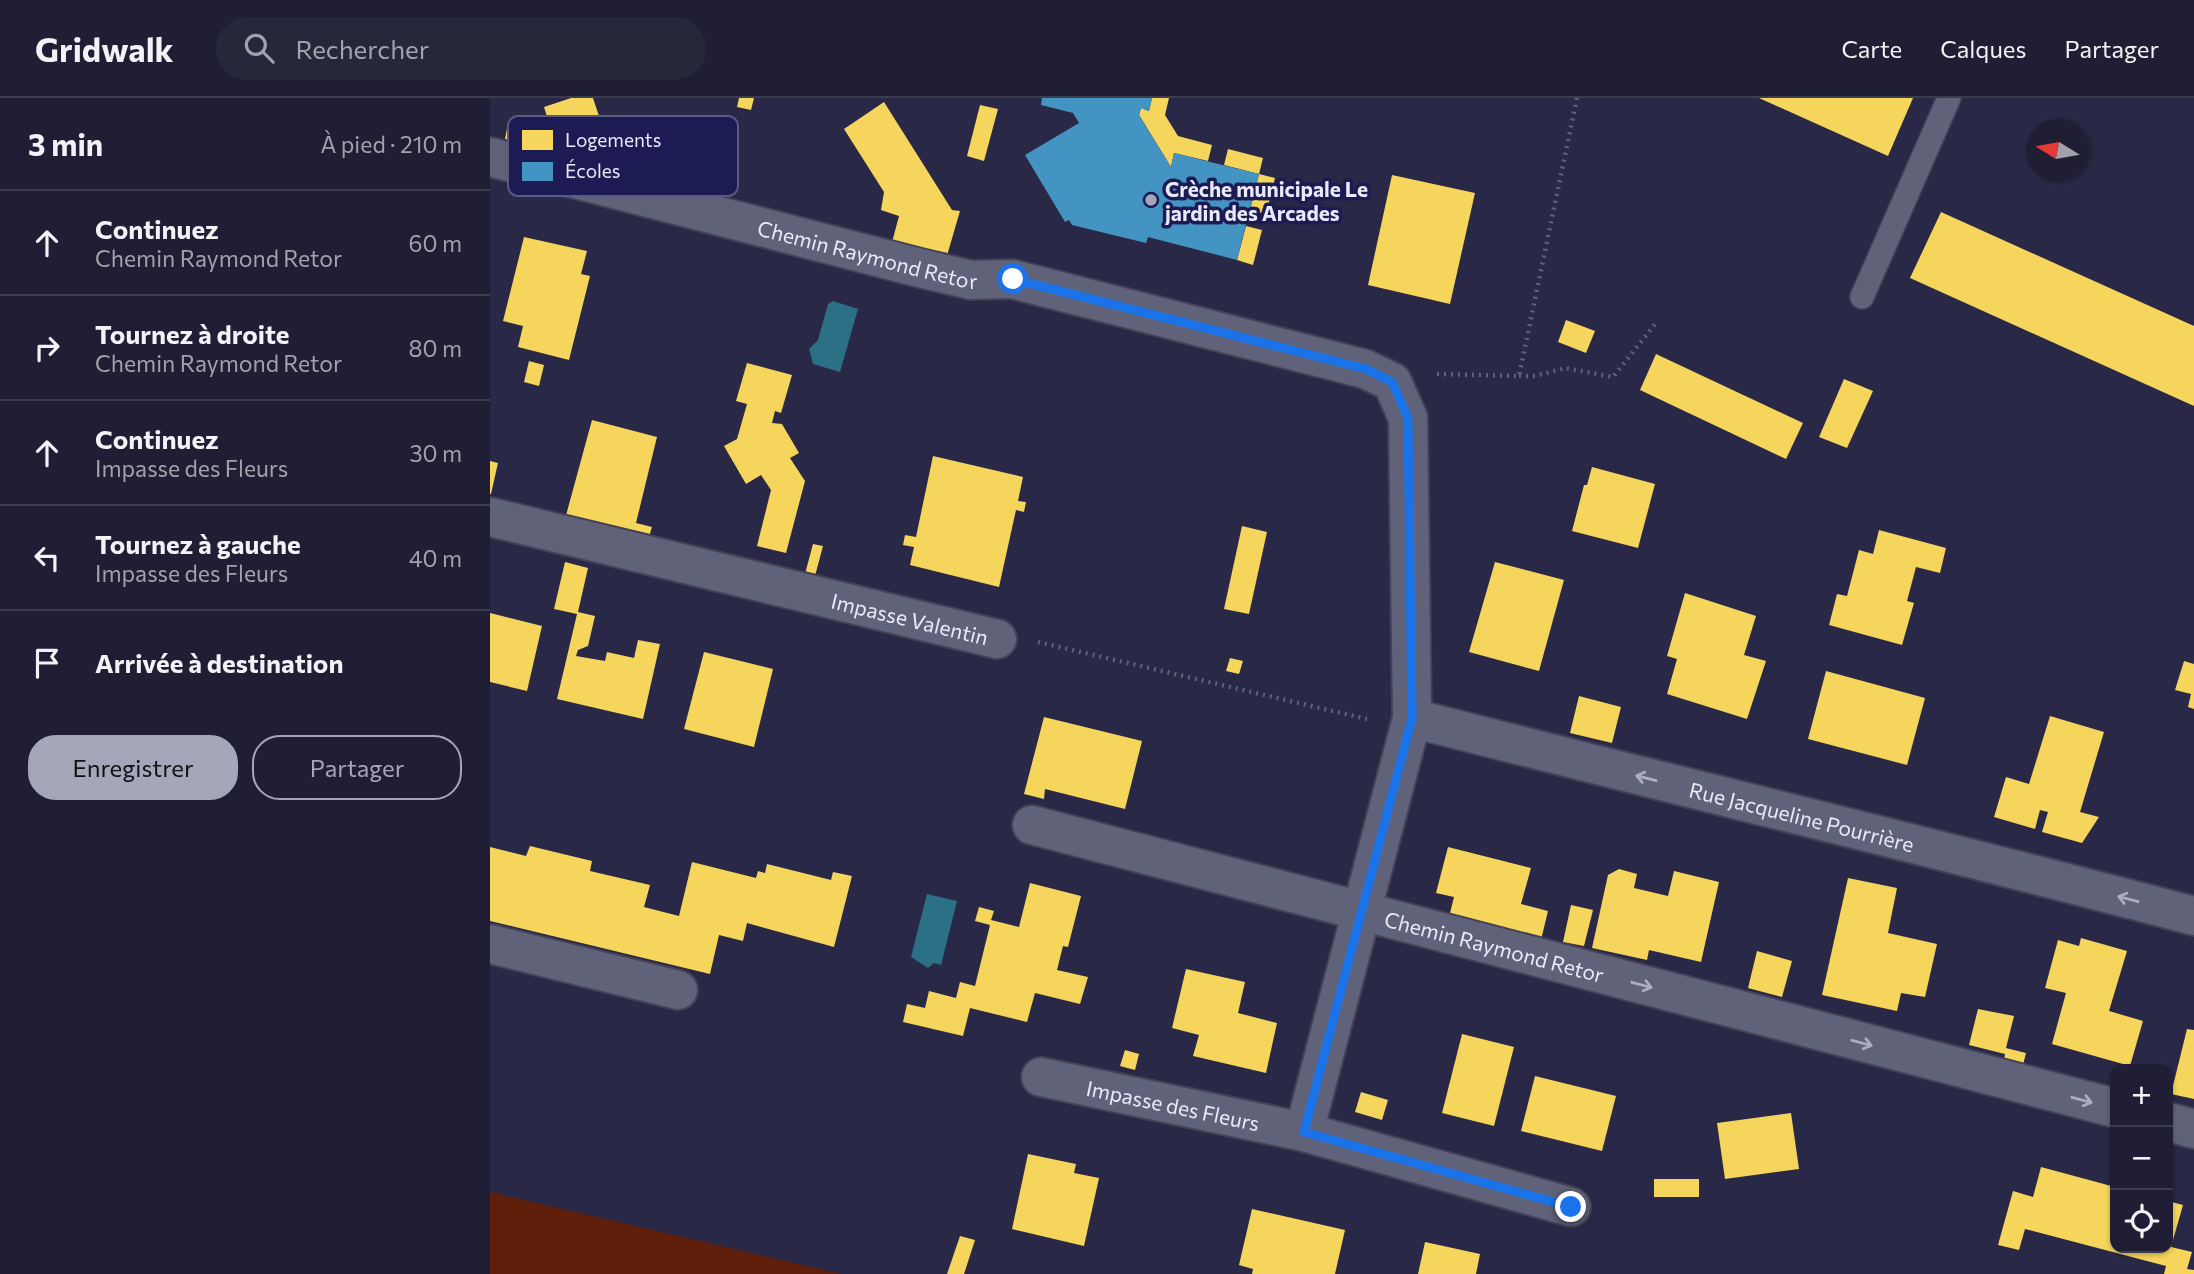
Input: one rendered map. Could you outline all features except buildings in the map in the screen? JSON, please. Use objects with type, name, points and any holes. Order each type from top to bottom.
[{"type":"street","name":"Chemin Raymond Retor","points":[[490,157],[508,162]]},
{"type":"street","name":"Chemin Raymond Retor","points":[[641,196],[971,280],[1013,279],[1366,369],[1392,382],[1408,418],[1412,718],[1363,913],[2110,1107]]},
{"type":"street","name":"Impasse Valentin","points":[[490,517],[996,639]]},
{"type":"street","name":"Rue Jacqueline Pourrière","points":[[1412,718],[1739,802],[1966,856],[2194,916]]},
{"type":"street","points":[[1032,825],[1363,913],[1304,1132]]},
{"type":"street","points":[[490,944],[678,990]]},
{"type":"street","name":"Impasse des Fleurs","points":[[1041,1077],[1304,1132],[1571,1207]]},
{"type":"street","points":[[2173,1123],[2194,1129]]},
{"type":"lane","points":[[1863,297],[1949,98]]},
{"type":"path","points":[[1519,376],[1577,98]]},
{"type":"path","points":[[1392,382],[1440,373],[1535,376],[1565,368],[1613,377],[1656,323]]},
{"type":"path","name":"Impasse Valentin","points":[[996,639],[1021,638],[1390,724],[1412,718]]},
{"type":"shaded area","points":[[490,1192],[841,1274],[490,1274]]},
{"type":"water","points":[[833,301],[858,309],[840,372],[813,364],[809,349],[818,340],[828,304]]},
{"type":"water","points":[[927,894],[957,901],[941,965],[934,963],[928,968],[911,957]]},
{"type":"place","name":"Crèche municipale Le jardin des Arcades","points":[[1151,200]]},
{"type":"route","points":[[1013,279],[1366,369],[1392,382],[1408,418],[1412,718],[1304,1132],[1571,1207]]}]
